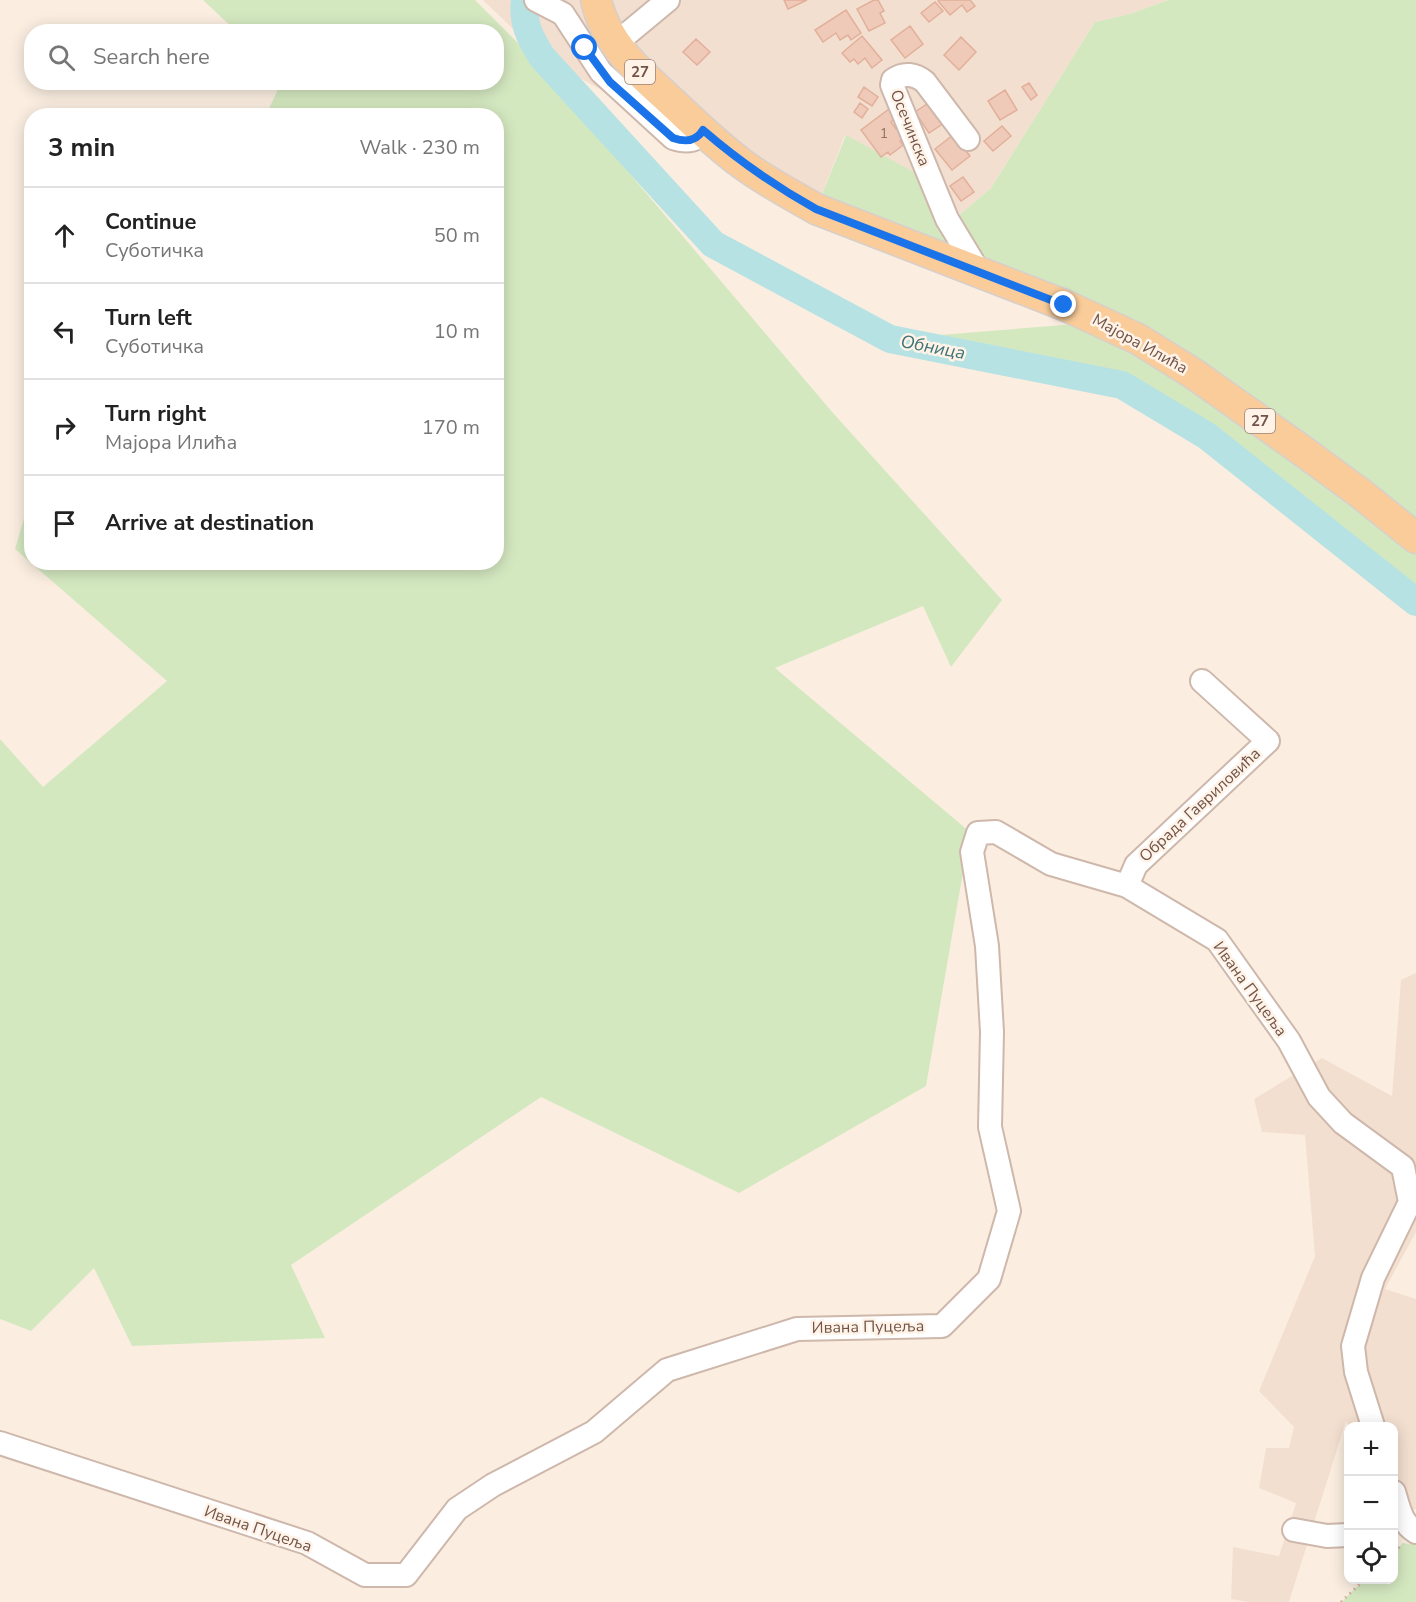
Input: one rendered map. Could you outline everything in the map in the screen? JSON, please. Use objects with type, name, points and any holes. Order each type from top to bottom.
[{"type":"main road","name":"Мајора Илића","points":[[596,0],[599,16],[615,44],[646,78],[744,165],[779,188],[816,209],[1064,305],[1138,339],[1166,355],[1330,470],[1416,538]]},
{"type":"street","points":[[615,44],[668,0]]},
{"type":"street","points":[[544,4],[568,20],[592,60],[610,82],[673,138],[686,141],[699,136],[703,130]]},
{"type":"street","name":"Осечинска","points":[[968,139],[925,82],[917,76],[907,75],[898,76],[893,80],[892,85],[947,219],[973,262],[975,271]]},
{"type":"street","name":"Обрада Гавриловића","points":[[1127,886],[1136,865],[1268,741],[1202,681]]},
{"type":"street","name":"Ивана Пуцеља","points":[[0,1443],[307,1543],[365,1575],[406,1575],[457,1509],[493,1485],[594,1432],[667,1370],[797,1329],[942,1326],[989,1279],[1009,1211],[990,1127],[992,1032],[987,946],[972,852],[978,833],[996,832],[1051,864],[1127,886],[1217,940],[1289,1041],[1319,1097],[1343,1123],[1403,1167],[1413,1200]]},
{"type":"street","points":[[1372,1422],[1356,1372],[1353,1346],[1373,1278],[1413,1200]]},
{"type":"street","points":[[1398,1504],[1406,1528]]},
{"type":"street","points":[[1294,1530],[1327,1536],[1344,1535]]},
{"type":"path","points":[[1341,1602],[1360,1584]]},
{"type":"shaded area","points":[[483,0],[1168,0],[1130,14],[1095,22],[991,188],[956,218],[845,135],[816,209],[542,57]]},
{"type":"shaded area","points":[[1416,973],[1416,1232],[1385,1289],[1416,1299],[1416,1509],[1398,1514],[1398,1422],[1346,1421],[1289,1602],[1248,1602],[1231,1599],[1233,1547],[1279,1556],[1296,1503],[1259,1488],[1266,1448],[1289,1448],[1294,1427],[1259,1391],[1315,1256],[1305,1135],[1262,1132],[1254,1099],[1322,1058],[1392,1096],[1401,980]]},
{"type":"green space","points":[[203,0],[475,0],[499,24],[229,24]]},
{"type":"green space","points":[[1168,0],[1416,0],[1416,602],[1207,436],[1122,385],[890,339],[1100,322],[816,209],[846,135],[930,181],[956,218],[991,188],[1095,22],[1130,14]]},
{"type":"green space","points":[[504,29],[522,47],[833,413],[1002,600],[951,667],[923,606],[775,668],[970,832],[926,1086],[739,1193],[541,1097],[291,1265],[325,1338],[132,1346],[94,1268],[31,1331],[0,1319],[0,739],[43,787],[167,681],[39,570],[504,570],[504,108],[269,108],[278,90],[504,90]]},
{"type":"green space","points":[[24,518],[24,557],[15,549]]},
{"type":"green space","points":[[1403,1543],[1416,1545],[1416,1602],[1341,1602],[1360,1584],[1398,1584],[1398,1548]]},
{"type":"building","points":[[784,0],[807,0],[788,9]]},
{"type":"building","points":[[878,0],[884,11],[880,13],[885,23],[869,31],[857,9]]},
{"type":"building","points":[[939,0],[970,0],[975,6],[967,12],[962,5],[950,15]]},
{"type":"building","points":[[935,2],[943,11],[929,22],[921,13]]},
{"type":"building","points":[[846,10],[861,33],[851,40],[848,35],[840,40],[836,33],[823,42],[815,30]]},
{"type":"building","points":[[910,26],[923,44],[905,58],[891,40]]},
{"type":"building","points":[[862,36],[882,60],[872,68],[865,58],[858,64],[854,59],[850,62],[842,53]]},
{"type":"building","points":[[961,37],[976,52],[959,70],[944,55]]},
{"type":"building","points":[[696,39],[710,52],[697,65],[683,52]]},
{"type":"building","points":[[1029,83],[1037,95],[1031,100],[1022,87]]},
{"type":"building","points":[[864,87],[878,97],[872,106],[858,97]]},
{"type":"building","points":[[1005,90],[1017,110],[1000,120],[988,101]]},
{"type":"building","points":[[930,102],[944,123],[929,133],[915,112]]},
{"type":"building","points":[[860,103],[868,109],[862,118],[854,112]]},
{"type":"building","points":[[889,109],[895,118],[891,122],[896,129],[900,126],[907,135],[900,141],[903,145],[890,155],[888,152],[881,157],[861,130]]},
{"type":"building","points":[[1002,126],[1011,136],[993,151],[984,141]]},
{"type":"building","points":[[953,135],[970,156],[952,170],[935,149]]},
{"type":"building","points":[[963,177],[974,192],[961,201],[950,186]]},
{"type":"waterway","name":"Обница","points":[[525,0],[528,30],[542,57],[713,244],[890,339],[1122,385],[1207,436],[1416,602]]},
{"type":"route","points":[[585,48],[610,82],[673,138],[686,141],[699,136],[703,130],[744,165],[816,209],[1064,305]]}]
